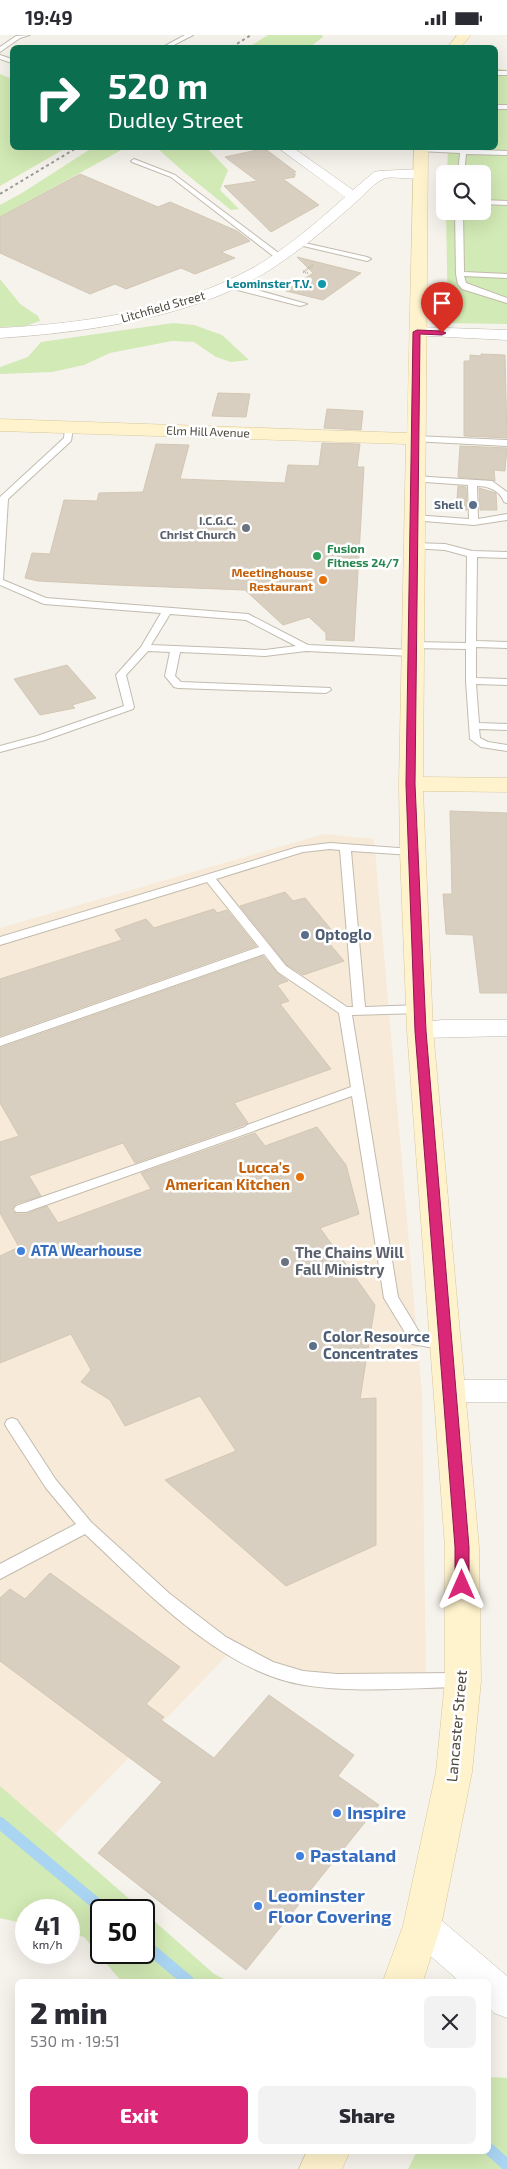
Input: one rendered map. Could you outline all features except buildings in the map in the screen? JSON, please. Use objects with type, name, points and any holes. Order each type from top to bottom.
[{"type":"main road","points":[[456,45],[464,35]]},
{"type":"main road","name":"Lancaster Street","points":[[404,1979],[422,1926],[454,1772],[463,1681],[462,1547],[420,1020],[412,852],[414,479],[421,157]]},
{"type":"main road","name":"Elm Hill Avenue","points":[[0,425],[415,439]]},
{"type":"main road","points":[[411,784],[507,785]]},
{"type":"main road","points":[[320,2169],[328,2154]]},
{"type":"street","points":[[287,150],[352,196]]},
{"type":"street","points":[[379,175],[421,157]]},
{"type":"street","name":"Litchfield Street","points":[[0,333],[51,330],[104,323],[178,305],[229,285],[256,272],[280,257],[323,224],[352,196],[379,175],[421,157]]},
{"type":"street","points":[[417,332],[507,335]]},
{"type":"street","points":[[482,786],[507,790]]},
{"type":"street","points":[[420,1020],[442,1028],[507,1028]]},
{"type":"street","points":[[449,1391],[507,1391]]},
{"type":"street","points":[[422,1926],[483,1979]]},
{"type":"street","points":[[491,1986],[507,2000]]},
{"type":"lane","points":[[0,50],[18,37],[27,35]]},
{"type":"lane","points":[[170,45],[190,35]]},
{"type":"lane","points":[[462,165],[463,152]]},
{"type":"lane","points":[[421,157],[463,152],[507,153]]},
{"type":"lane","points":[[134,161],[173,176],[280,257]]},
{"type":"lane","points":[[491,202],[507,203]]},
{"type":"lane","points":[[459,220],[460,274],[462,284],[465,287],[507,301]]},
{"type":"lane","points":[[299,243],[367,259]]},
{"type":"lane","points":[[460,274],[507,276]]},
{"type":"lane","points":[[229,285],[303,305]]},
{"type":"lane","points":[[0,578],[4,499],[68,439],[69,428]]},
{"type":"lane","points":[[415,439],[507,443]]},
{"type":"lane","points":[[414,479],[492,484],[507,497],[507,500]]},
{"type":"lane","points":[[472,482],[474,521]]},
{"type":"lane","points":[[414,518],[474,521],[499,520],[507,517]]},
{"type":"lane","points":[[414,546],[445,547],[472,554],[507,555]]},
{"type":"lane","points":[[472,554],[471,681],[474,732],[485,745],[507,747]]},
{"type":"lane","points":[[0,582],[44,601],[248,617],[306,648]]},
{"type":"lane","points":[[0,749],[42,738],[129,707],[121,675],[145,648],[166,611]]},
{"type":"lane","points":[[145,648],[265,653],[306,648],[412,649],[507,645]]},
{"type":"lane","points":[[176,649],[170,675],[178,685],[326,690]]},
{"type":"lane","points":[[471,681],[507,682]]},
{"type":"lane","points":[[474,732],[507,727]]},
{"type":"lane","points":[[474,732],[507,733]]},
{"type":"lane","points":[[474,732],[507,740]]},
{"type":"lane","points":[[345,847],[359,1011]]},
{"type":"lane","points":[[0,941],[302,849],[345,847],[412,852]]},
{"type":"lane","points":[[209,877],[282,969],[345,1011],[359,1011],[420,1020]]},
{"type":"lane","points":[[0,1042],[266,949]]},
{"type":"lane","points":[[345,1011],[391,1298],[417,1340],[445,1345]]},
{"type":"lane","points":[[21,1209],[358,1089]]},
{"type":"lane","points":[[12,1425],[51,1484],[86,1525],[165,1599],[220,1642],[270,1668],[303,1678],[337,1681],[463,1681]]},
{"type":"lane","points":[[0,1572],[86,1525]]},
{"type":"path","points":[[308,273],[303,272],[314,265]]},
{"type":"shaded area","points":[[324,834],[374,839],[422,1394],[426,1680],[303,1678],[233,1649],[55,1834],[0,1787],[0,928]]},
{"type":"green space","points":[[268,35],[322,35],[323,37],[313,45],[252,45]]},
{"type":"green space","points":[[498,68],[507,70],[507,324],[448,323],[446,220],[491,220],[491,165],[447,165],[448,150],[498,150]]},
{"type":"green space","points":[[0,74],[10,78],[10,150],[63,150],[0,186]]},
{"type":"green space","points":[[89,150],[121,150],[0,217],[0,205]]},
{"type":"green space","points":[[159,150],[209,150],[228,170],[220,190],[239,209],[231,210]]},
{"type":"green space","points":[[0,279],[20,304],[38,316],[40,321],[25,326],[0,327]]},
{"type":"green space","points":[[173,323],[194,325],[222,335],[249,360],[231,362],[216,357],[194,342],[172,341],[110,353],[84,365],[52,372],[0,374],[0,367],[28,357],[41,342]]},
{"type":"green space","points":[[0,1786],[129,1899],[90,1899],[90,1944],[84,1937],[80,1936],[80,1899],[15,1899],[15,1921],[0,1918]]},
{"type":"green space","points":[[155,1922],[214,1974],[224,1979],[119,1979],[107,1964],[155,1964]]},
{"type":"green space","points":[[491,2077],[507,2078],[507,2169],[408,2169],[416,2154],[491,2154]]},
{"type":"waterway","points":[[0,1823],[91,1899]]},
{"type":"waterway","points":[[155,1953],[186,1979]]},
{"type":"waterway","points":[[491,2151],[507,2165]]},
{"type":"railway","points":[[235,45],[251,35]]},
{"type":"railway","points":[[0,194],[73,150]]},
{"type":"place","name":"Leominster T.V.","points":[[322,284]]},
{"type":"place","name":"Shell","points":[[473,505]]},
{"type":"place","name":"I.C.G.C. Christ Church","points":[[246,528]]},
{"type":"place","name":"Fusion Fitness 24/7","points":[[317,556]]},
{"type":"place","name":"Meetinghouse Restaurant","points":[[323,580]]},
{"type":"place","name":"Optoglo","points":[[305,935]]},
{"type":"place","name":"Lucca's American Kitchen","points":[[300,1177]]},
{"type":"place","name":"ATA Wearhouse","points":[[21,1251]]},
{"type":"place","name":"The Chains Will Fall Ministry","points":[[285,1262]]},
{"type":"place","name":"Color Resource Concentrates","points":[[313,1346]]},
{"type":"place","name":"Inspire","points":[[337,1813]]},
{"type":"place","name":"Pastaland","points":[[300,1856]]},
{"type":"place","name":"Leominster Floor Covering","points":[[258,1906]]},
{"type":"route","points":[[442,333],[417,332],[411,784],[412,852],[420,1031],[462,1547],[462,1585]]}]
